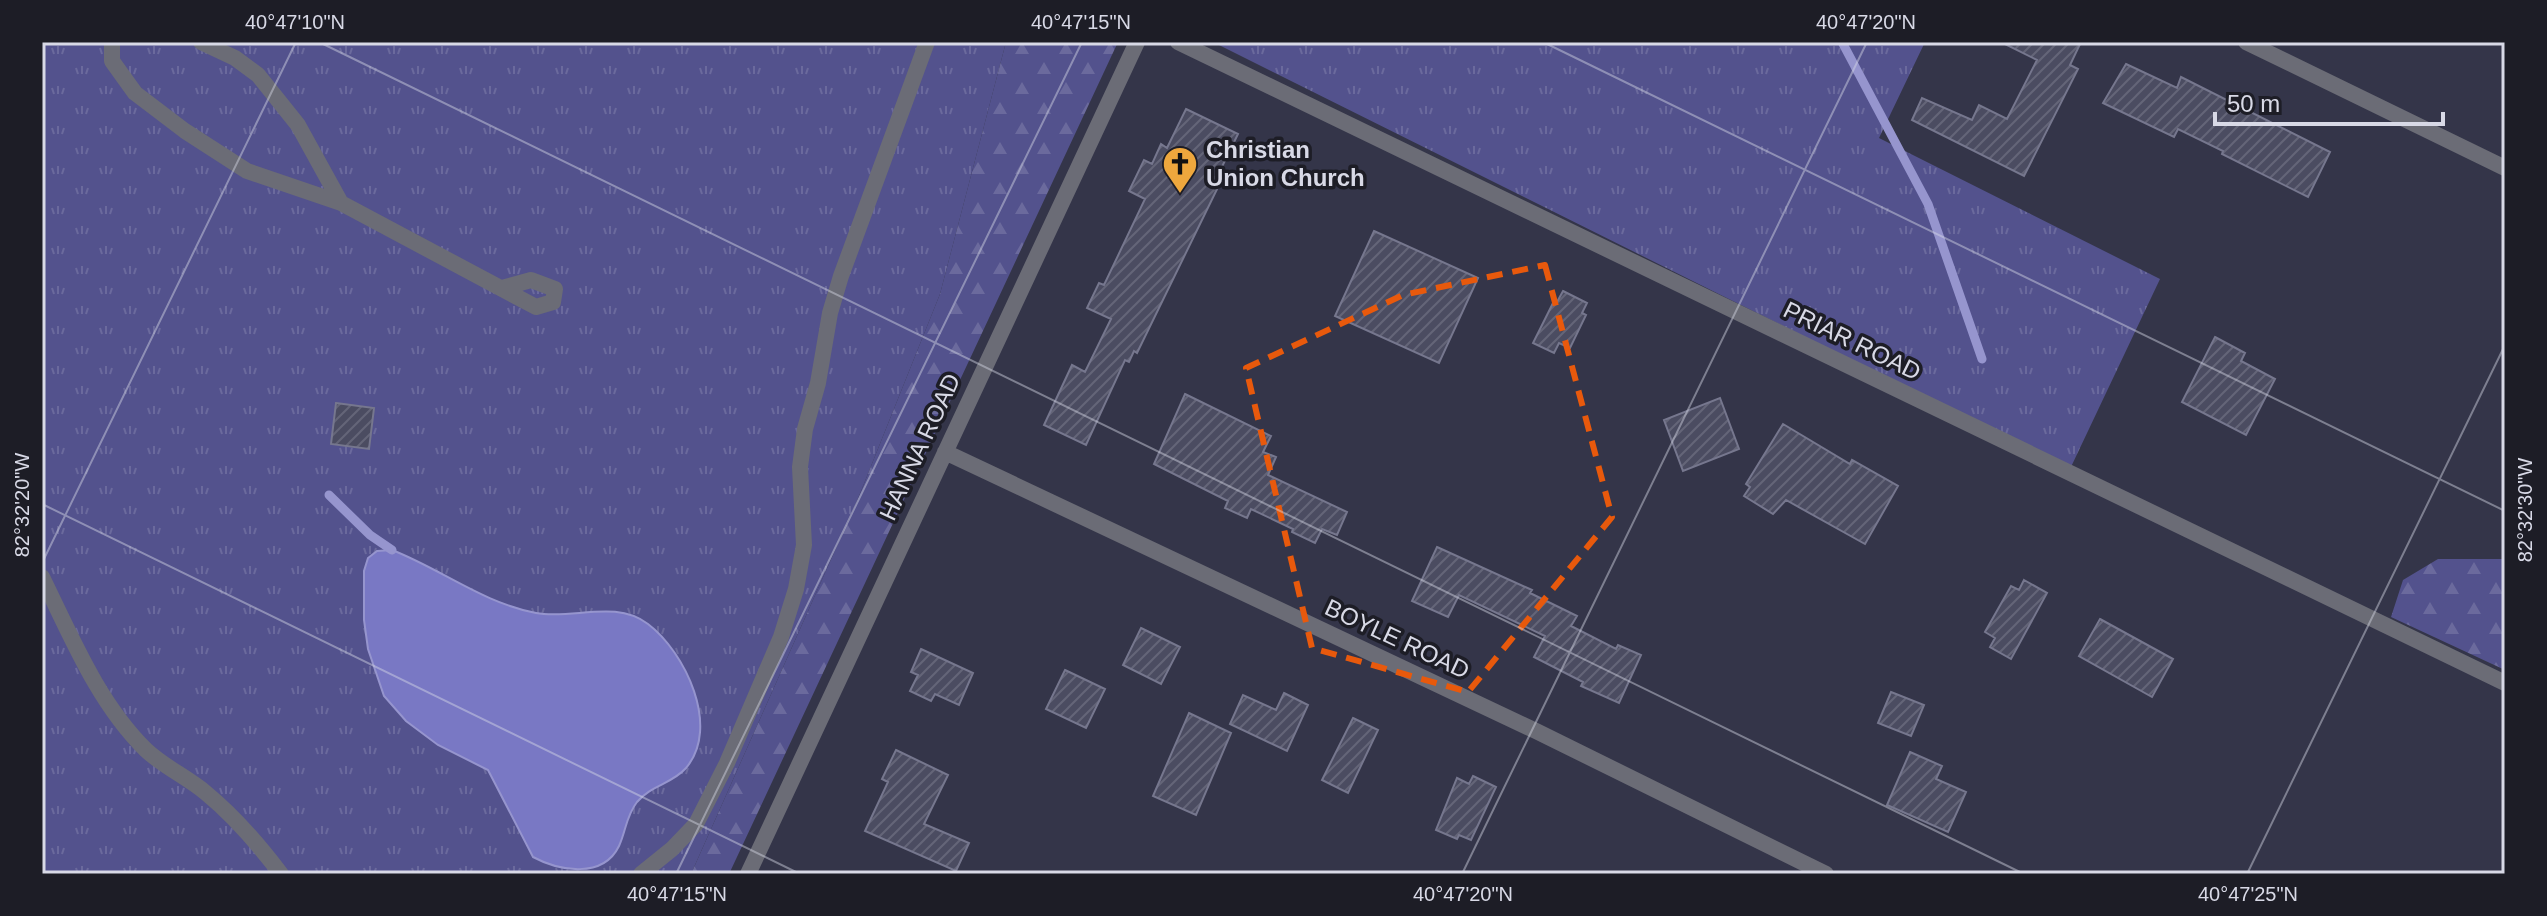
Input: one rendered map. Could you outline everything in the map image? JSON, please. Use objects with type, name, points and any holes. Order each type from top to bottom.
[{"type":"street","points":[[112,42],[112,61],[135,93],[185,131],[247,171],[341,203],[502,288]]},
{"type":"street","points":[[201,42],[235,58],[258,75],[298,125],[341,203]]},
{"type":"street","points":[[641,874],[696,824],[727,763],[781,637],[796,589],[804,545],[800,467],[830,313],[927,42]]},
{"type":"street","name":"HANNA ROAD","points":[[750,874],[1137,42]]},
{"type":"street","name":"PRIAR ROAD","points":[[1178,42],[2505,683]]},
{"type":"street","points":[[2246,42],[2505,168]]},
{"type":"street","name":"BOYLE ROAD","points":[[945,452],[1550,738],[1826,874]]},
{"type":"street","points":[[42,577],[84,661],[113,708],[146,749],[205,792],[233,818],[281,874]]},
{"type":"highlighted area","points":[[1545,265],[1612,517],[1468,692],[1312,648],[1246,368],[1403,295]]},
{"type":"green space","points":[[42,42],[1006,42],[940,294],[857,501],[691,874],[42,874]]},
{"type":"green space","points":[[1006,42],[1118,42],[729,874],[691,874],[857,501],[940,294]]},
{"type":"green space","points":[[1213,42],[1925,42],[1879,138],[2160,279],[2070,469]]},
{"type":"green space","points":[[2438,559],[2505,559],[2505,670],[2391,617],[2403,580]]},
{"type":"shaded area","points":[[392,550],[480,594],[517,608],[550,614],[608,611],[635,617],[648,624],[674,653],[686,671],[699,712],[700,732],[696,751],[686,768],[637,802],[619,846],[612,857],[602,864],[592,868],[567,868],[533,857],[488,770],[438,745],[406,721],[384,696],[368,649],[364,620],[364,571],[368,558],[377,551]]},
{"type":"building","points":[[2001,42],[2081,42],[2070,65],[2078,69],[2024,176],[1912,120],[1922,98],[1972,120],[1979,105],[2007,119],[2037,60]]},
{"type":"building","points":[[2126,64],[2177,88],[2181,77],[2330,152],[2308,197],[2178,129],[2174,137],[2103,103]]},
{"type":"building","points":[[1186,109],[1238,134],[1216,179],[1221,181],[1137,353],[1134,351],[1129,362],[1125,360],[1086,445],[1044,425],[1072,365],[1085,372],[1111,319],[1087,308],[1099,283],[1104,285],[1145,199],[1129,191],[1144,160],[1152,164],[1161,144],[1167,148]]},
{"type":"building","points":[[1374,231],[1478,278],[1439,363],[1335,316]]},
{"type":"building","points":[[1563,291],[1587,303],[1582,313],[1586,315],[1570,348],[1559,343],[1554,353],[1533,343],[1554,301],[1557,302]]},
{"type":"building","points":[[2215,337],[2245,353],[2241,361],[2275,379],[2246,435],[2182,402]]},
{"type":"building","points":[[1185,394],[1271,436],[1263,452],[1276,457],[1268,475],[1347,512],[1337,535],[1322,529],[1315,543],[1251,509],[1247,518],[1225,508],[1228,501],[1154,464]]},
{"type":"building","points":[[1720,398],[1739,449],[1683,471],[1664,420]]},
{"type":"building","points":[[336,403],[374,408],[369,449],[331,444]]},
{"type":"building","points":[[1783,424],[1850,464],[1852,460],[1898,486],[1865,544],[1786,500],[1773,514],[1744,496],[1750,487],[1746,484]]},
{"type":"building","points":[[1437,547],[1532,590],[1530,593],[1577,616],[1571,626],[1616,649],[1618,645],[1641,655],[1619,703],[1581,686],[1583,682],[1534,657],[1545,636],[1459,595],[1448,617],[1412,601]]},
{"type":"building","points":[[2024,580],[2047,593],[2011,659],[1990,647],[1995,638],[1985,632],[2011,586],[2019,590]]},
{"type":"building","points":[[2100,619],[2173,659],[2152,697],[2079,656]]},
{"type":"building","points":[[1141,628],[1180,647],[1161,684],[1123,665]]},
{"type":"building","points":[[921,649],[973,673],[959,705],[935,694],[931,701],[910,691],[918,675],[911,672]]},
{"type":"building","points":[[1065,670],[1105,689],[1086,728],[1046,709]]},
{"type":"building","points":[[1891,692],[1924,705],[1911,736],[1878,723]]},
{"type":"building","points":[[1284,693],[1308,705],[1287,751],[1230,724],[1243,695],[1276,710]]},
{"type":"building","points":[[1189,713],[1231,733],[1196,815],[1153,796]]},
{"type":"building","points":[[1353,718],[1378,730],[1348,793],[1322,780]]},
{"type":"building","points":[[896,750],[948,775],[924,824],[969,843],[956,871],[865,831],[888,782],[882,779]]},
{"type":"building","points":[[1910,752],[1942,766],[1936,779],[1966,792],[1948,832],[1887,805]]},
{"type":"building","points":[[1473,776],[1496,787],[1471,840],[1459,835],[1457,839],[1436,830],[1457,778],[1469,784]]},
{"type":"waterway","points":[[1842,42],[1928,204],[1982,359]]},
{"type":"waterway","points":[[329,495],[370,535],[392,550]]},
{"type":"place","name":"Christian Union Church","points":[[1180,195]]}]
